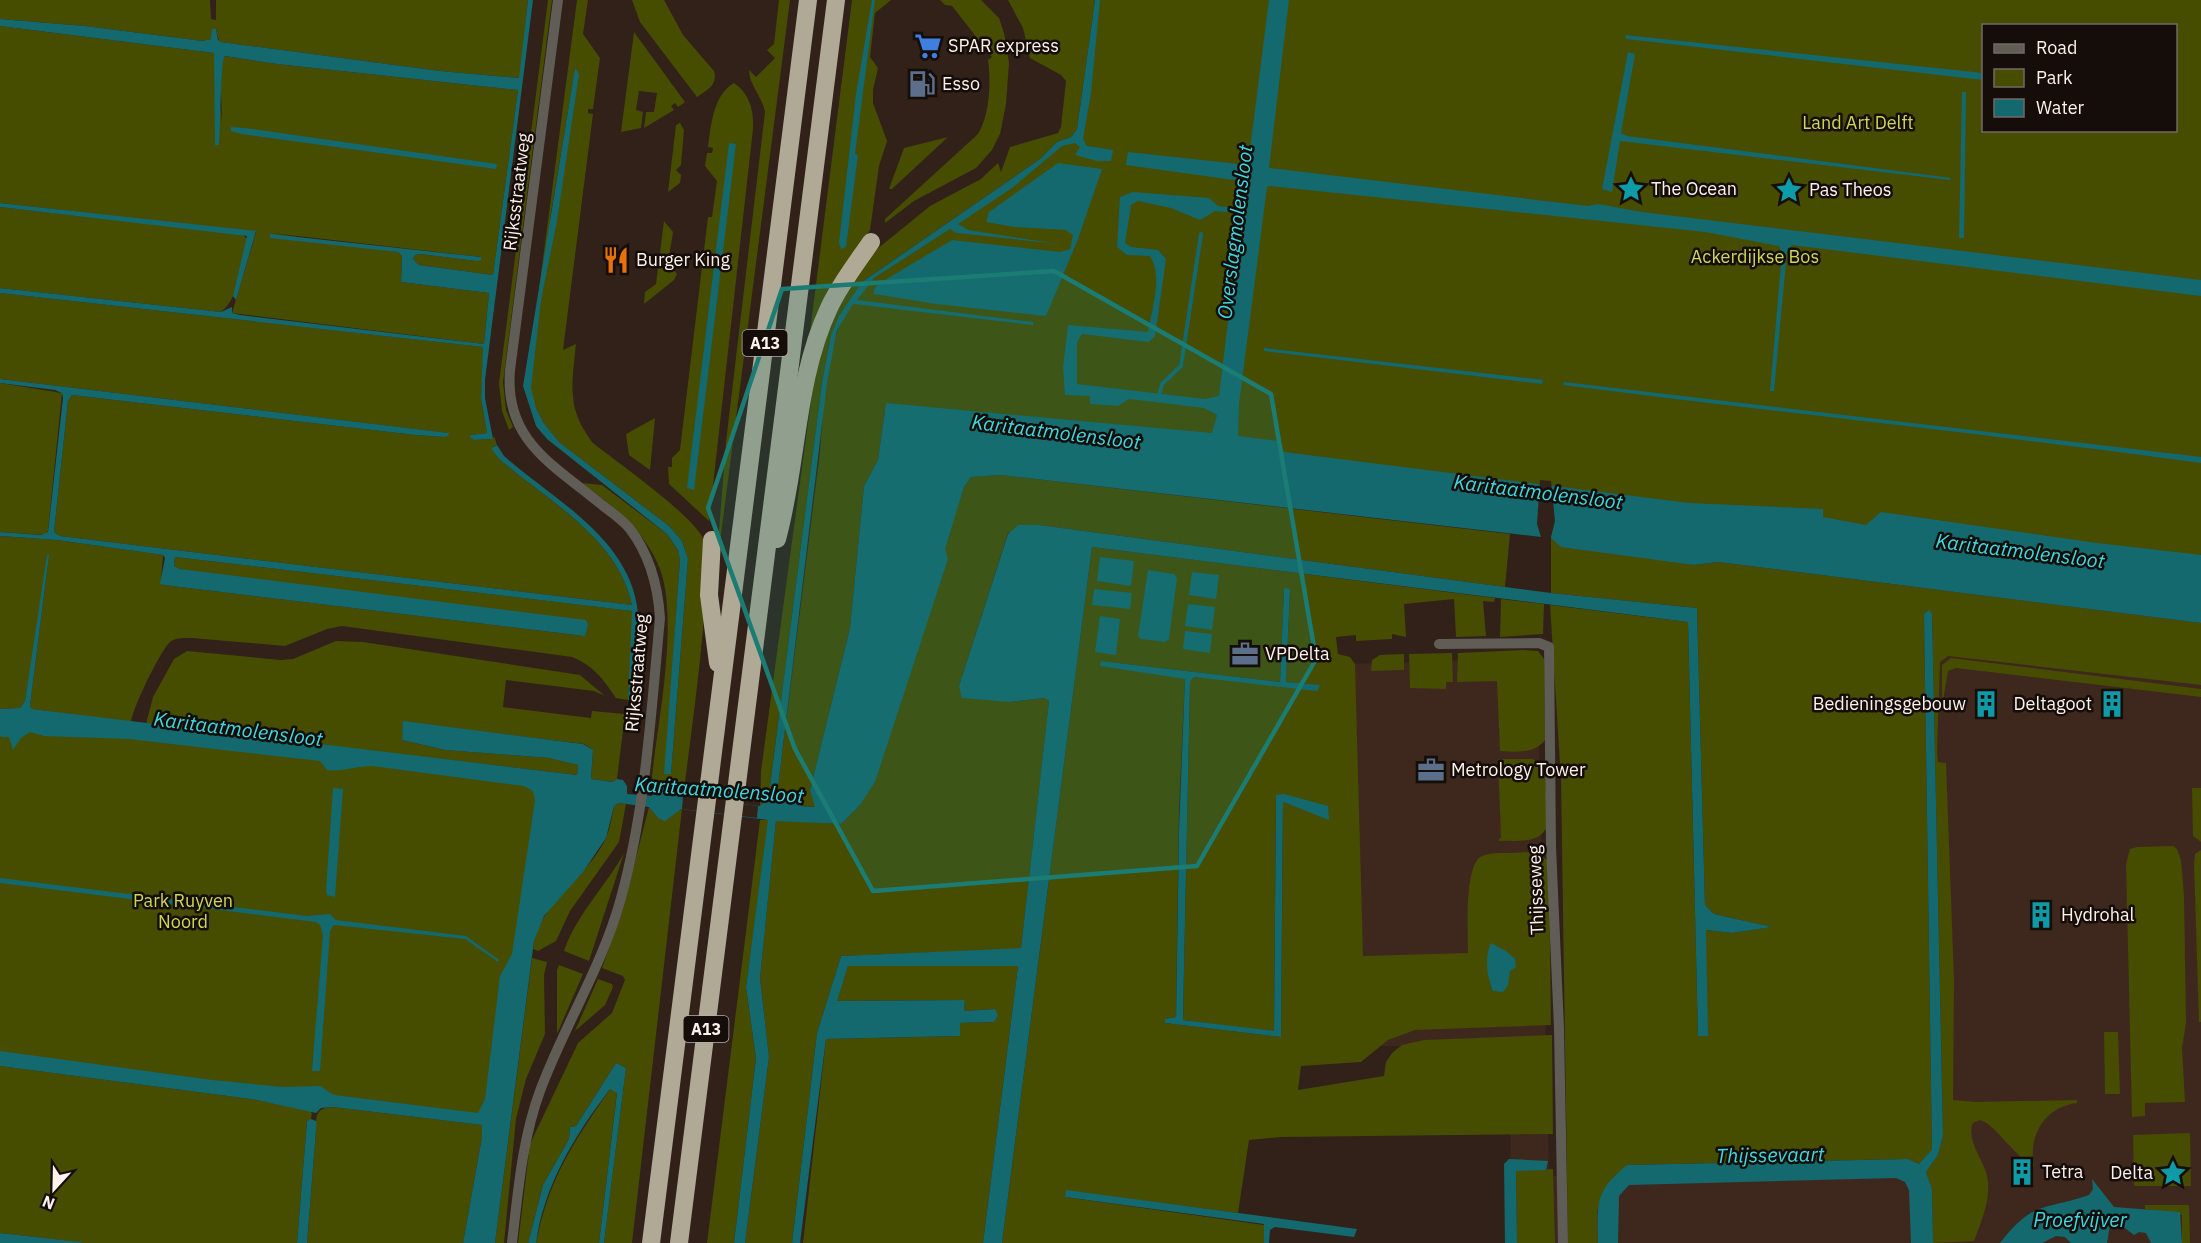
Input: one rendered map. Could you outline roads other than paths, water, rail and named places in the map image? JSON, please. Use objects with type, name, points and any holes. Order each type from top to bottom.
[{"type":"highway","name":"A13","points":[[651,1243],[808,0]]},
{"type":"highway","name":"A13","points":[[680,1243],[836,0]]},
{"type":"highway","name":"A13","points":[[760,601],[787,505],[798,422],[819,336],[842,284],[871,242]]},
{"type":"highway","name":"A13","points":[[712,540],[709,595],[721,686]]},
{"type":"street","name":"Rijksstraatweg","points":[[512,1243],[529,1126],[550,1066],[568,1032],[614,919],[641,801],[660,618],[659,599],[643,549],[628,527],[531,445],[515,417],[509,391],[558,0]]},
{"type":"street","name":"Thijsseweg","points":[[1439,644],[1539,643],[1549,647],[1551,847],[1559,1028],[1563,1243]]},
{"type":"water","points":[[528,0],[533,0],[485,380],[485,398],[493,439],[474,440],[470,437],[487,433],[481,398],[483,347],[0,293],[0,288],[221,312],[232,307],[232,313],[240,315],[484,344],[489,293],[401,282],[402,256],[398,252],[270,238],[270,234],[481,257],[481,260],[476,261],[420,254],[415,255],[413,259],[419,265],[493,275],[518,90],[277,64],[225,56],[222,69],[219,145],[215,145],[214,53],[0,26],[0,19],[85,26],[203,41],[211,39],[212,29],[216,29],[218,40],[221,42],[440,71],[519,78]]},
{"type":"water","points":[[872,0],[875,0],[855,154],[858,155],[846,247],[841,249],[839,243],[856,94]]},
{"type":"water","points":[[1095,0],[1100,0],[1091,93],[1083,139],[1087,146],[1113,150],[1111,161],[1097,161],[1075,155],[1080,147],[1075,143],[1062,146],[1012,188],[958,224],[968,230],[1059,244],[956,233],[950,229],[874,278],[857,300],[1033,322],[1033,325],[853,304],[837,330],[827,383],[778,787],[770,786],[822,382],[831,335],[839,316],[862,282],[1040,159],[1057,142],[1071,137],[1077,129]]},
{"type":"water","name":"Karitaatmolensloot","points":[[1269,0],[1289,0],[1269,168],[1588,206],[1598,204],[1642,212],[2201,280],[2201,296],[1792,245],[1787,252],[1774,391],[1770,391],[1782,253],[1779,246],[1705,232],[1270,186],[1267,187],[1239,404],[1238,436],[1279,441],[1284,452],[1689,503],[1823,509],[1823,517],[1866,525],[1881,512],[2097,543],[2201,555],[2201,623],[1718,562],[1694,565],[1561,547],[1551,538],[1001,475],[971,477],[964,487],[945,549],[948,559],[875,782],[860,805],[841,824],[776,821],[760,978],[769,1057],[745,1243],[734,1243],[756,1058],[746,987],[768,820],[681,809],[665,821],[658,818],[649,807],[619,803],[614,806],[606,838],[583,872],[544,916],[534,941],[495,1243],[463,1243],[482,1137],[482,1125],[333,1107],[321,1108],[316,1113],[257,1100],[0,1066],[0,1051],[212,1080],[283,1087],[320,1086],[334,1095],[478,1113],[485,1099],[500,976],[512,954],[535,800],[533,791],[524,786],[372,766],[327,770],[320,761],[129,739],[44,736],[30,732],[21,738],[13,750],[9,737],[0,735],[0,709],[20,708],[25,701],[47,555],[49,555],[30,706],[32,709],[577,775],[578,765],[549,758],[445,750],[402,740],[403,721],[583,744],[593,750],[591,779],[613,782],[617,779],[623,780],[627,786],[627,794],[652,796],[653,789],[665,780],[683,797],[760,806],[774,794],[781,802],[798,801],[801,806],[815,807],[810,790],[850,628],[864,486],[878,460],[886,403],[1212,433],[1217,415],[1204,408],[1129,399],[1118,406],[1090,404],[1090,396],[1065,395],[1063,368],[1068,325],[1148,332],[1156,273],[1150,256],[1127,255],[1117,247],[1120,197],[1133,192],[1209,198],[1218,206],[1236,208],[1243,202],[1246,186],[1241,181],[1126,165],[1128,152],[1248,165]],"holes":[[[1138,201],[1171,208],[1200,220],[1215,211],[1236,213],[1240,221],[1219,396],[1205,399],[1077,384],[1077,342],[1082,334],[1149,342],[1155,336],[1166,259],[1158,250],[1131,247],[1125,243],[1131,205]]]},
{"type":"water","points":[[1625,35],[1982,73],[1982,80],[1626,39]]},
{"type":"water","points":[[1628,52],[1635,54],[1621,133],[1627,136],[1951,178],[1950,180],[1620,141],[1612,192],[1602,189]]},
{"type":"water","points":[[575,68],[579,74],[557,221],[541,300],[531,388],[536,408],[543,422],[559,442],[669,526],[682,541],[688,559],[671,774],[664,774],[680,560],[678,550],[667,534],[547,439],[536,426],[523,386]]},
{"type":"water","points":[[1962,92],[1966,92],[1964,238],[1959,238]]},
{"type":"water","points":[[231,127],[497,164],[496,169],[242,134],[231,131]]},
{"type":"water","points":[[729,143],[736,144],[694,490],[687,488]]},
{"type":"water","points":[[1058,163],[1102,169],[1078,239],[1046,316],[936,304],[874,294],[874,289],[880,283],[952,240],[1060,252],[1070,249],[1073,235],[1066,230],[1014,227],[986,222],[989,212]]},
{"type":"water","points":[[0,203],[256,231],[236,300],[233,296],[247,236],[0,207]]},
{"type":"water","points":[[1264,348],[1543,380],[1542,384],[1264,351]]},
{"type":"water","points":[[0,379],[449,433],[444,437],[415,435],[72,395],[68,401],[54,532],[60,536],[632,605],[624,581],[597,540],[559,506],[499,459],[491,448],[497,445],[504,456],[587,523],[606,542],[621,563],[632,587],[639,624],[632,700],[628,700],[632,611],[175,557],[174,566],[180,569],[586,620],[588,625],[585,636],[164,585],[160,584],[165,558],[163,555],[57,540],[0,536],[0,532],[41,535],[48,532],[63,398],[62,393],[55,390],[0,383]]},
{"type":"water","points":[[1564,382],[2201,457],[2201,463],[1563,385]]},
{"type":"water","points":[[1018,525],[1039,525],[1551,593],[1697,608],[1705,905],[1714,914],[1772,927],[1732,933],[1706,930],[1708,1036],[1698,1036],[1688,622],[1092,547],[1002,1243],[983,1243],[1018,966],[848,966],[837,1001],[965,1000],[964,1011],[995,1009],[998,1015],[994,1022],[960,1023],[960,1036],[826,1039],[800,1243],[792,1243],[817,1033],[841,956],[1021,948],[1049,701],[1044,698],[1009,702],[962,698],[959,686],[1008,534]]},
{"type":"water","points":[[1100,557],[1134,561],[1131,586],[1097,581]]},
{"type":"water","points":[[1148,570],[1174,574],[1177,578],[1169,639],[1165,642],[1141,639],[1138,636]]},
{"type":"water","points":[[1192,572],[1219,575],[1216,599],[1189,595]]},
{"type":"water","points":[[1284,588],[1290,589],[1286,682],[1320,685],[1317,691],[1194,677],[1190,682],[1183,1020],[1274,1031],[1276,795],[1284,794],[1328,806],[1329,820],[1283,802],[1281,1037],[1165,1023],[1165,1019],[1176,1017],[1179,831],[1185,679],[1100,666],[1101,661],[1280,682]]},
{"type":"water","points":[[1094,589],[1132,593],[1130,609],[1092,605]]},
{"type":"water","points":[[1188,604],[1215,607],[1212,630],[1185,626]]},
{"type":"water","points":[[1929,610],[1932,614],[1943,1136],[1938,1155],[1926,1172],[1932,1189],[1933,1243],[1911,1243],[1909,1190],[1905,1182],[1896,1178],[1629,1185],[1619,1196],[1618,1243],[1598,1243],[1600,1199],[1609,1183],[1627,1165],[1908,1159],[1919,1164],[1932,1149],[1924,614]]},
{"type":"water","points":[[1100,616],[1120,619],[1116,655],[1095,652]]},
{"type":"water","points":[[1185,631],[1212,634],[1210,653],[1183,649]]},
{"type":"water","points":[[333,788],[343,789],[335,897],[327,895],[326,890]]},
{"type":"water","points":[[0,878],[307,916],[330,914],[336,920],[466,936],[499,960],[498,962],[465,939],[334,925],[330,931],[320,1071],[312,1071],[323,935],[320,925],[316,922],[0,883]]},
{"type":"water","points":[[1491,943],[1515,959],[1516,967],[1510,971],[1508,985],[1503,992],[1493,991],[1489,980],[1487,961]]},
{"type":"water","points":[[616,1063],[626,1068],[604,1243],[599,1243],[617,1093],[610,1089],[573,1143],[546,1201],[536,1243],[528,1243],[543,1185],[569,1139],[570,1127],[576,1126]]},
{"type":"water","points":[[311,1119],[316,1121],[316,1131],[307,1243],[297,1243],[307,1121]]},
{"type":"water","points":[[1509,1159],[1548,1161],[1546,1170],[1516,1171],[1517,1243],[1505,1243],[1504,1164]]},
{"type":"water","name":"Proefvijver","points":[[2092,1179],[2114,1207],[2180,1212],[2182,1243],[2151,1243],[2146,1233],[2139,1232],[2134,1235],[2117,1222],[2110,1225],[2107,1243],[2071,1243],[2065,1237],[2056,1236],[2042,1243],[2000,1243],[2031,1213],[2089,1195],[2093,1189]]},
{"type":"water","points":[[1066,1190],[1357,1229],[1354,1237],[1275,1227],[1270,1230],[1269,1243],[1264,1243],[1264,1224],[1065,1197]]},
{"type":"water","points":[[0,1233],[80,1242],[85,1243],[0,1243]]},
{"type":"waterway","points":[[1159,397],[1162,384],[1181,366],[1201,234]]},
{"type":"place","name":"SPAR express","points":[[928,46]]},
{"type":"place","name":"Esso","points":[[922,84]]},
{"type":"place","name":"The Ocean","points":[[1631,189]]},
{"type":"place","name":"Pas Theos","points":[[1789,190]]},
{"type":"place","name":"Burger King","points":[[616,260]]},
{"type":"place","name":"VPDelta","points":[[1245,654]]},
{"type":"place","name":"Bedieningsgebouw","points":[[1986,704]]},
{"type":"place","name":"Deltagoot","points":[[2112,704]]},
{"type":"place","name":"Metrology Tower","points":[[1431,770]]},
{"type":"place","name":"Hydrohal","points":[[2041,915]]},
{"type":"place","name":"Tetra","points":[[2022,1172]]},
{"type":"place","name":"Delta","points":[[2173,1173]]},
{"type":"park label","name":"Land Art Delft","points":[[1858,123]]},
{"type":"park label","name":"Ackerdijkse Bos","points":[[1755,257]]},
{"type":"park label","name":"Park Ruyven Noord","points":[[183,911]]},
{"type":"water label","name":"Overslagmolensloot","points":[[1235,232]]},
{"type":"water label","name":"Thijssevaart","points":[[1770,1155]]}]
